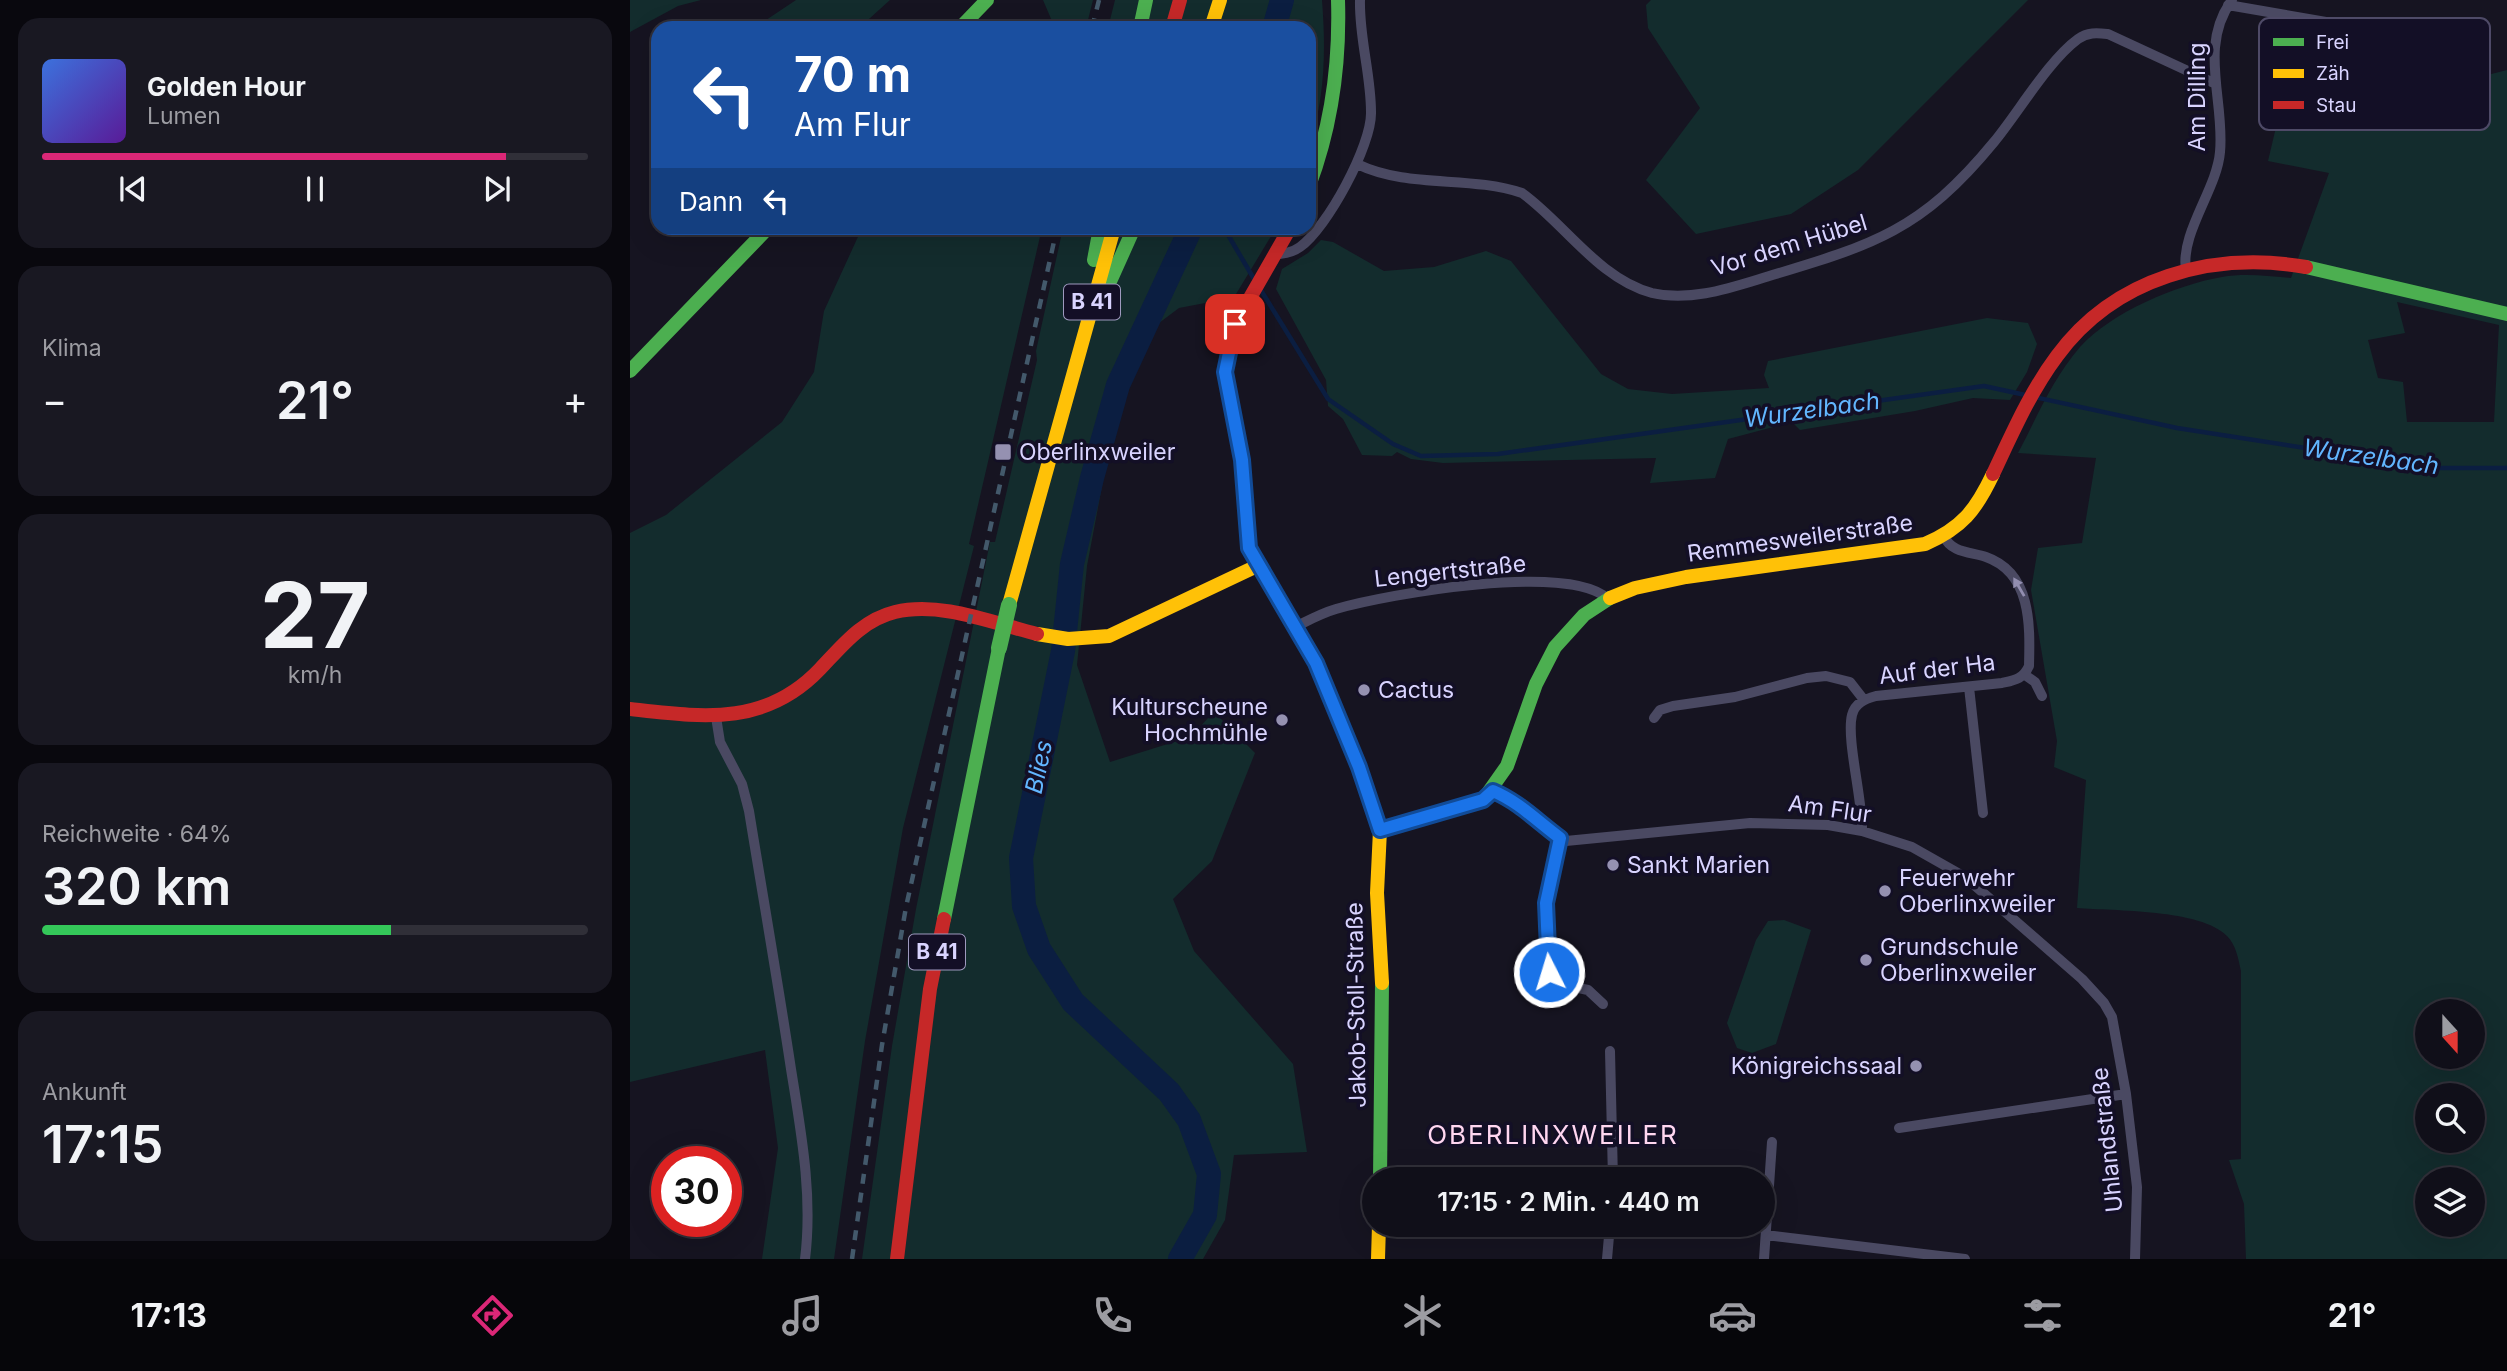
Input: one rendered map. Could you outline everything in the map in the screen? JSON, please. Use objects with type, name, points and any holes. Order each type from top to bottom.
[{"type":"main road","points":[[967,21],[987,0]]},
{"type":"main road","points":[[1142,21],[1146,0]]},
{"type":"main road","points":[[1174,21],[1180,0]]},
{"type":"main road","points":[[1214,21],[1220,0]]},
{"type":"main road","points":[[1316,165],[1328,129],[1334,94],[1338,0]]},
{"type":"main road","points":[[630,371],[761,235]]},
{"type":"main road","points":[[1070,377],[1099,235]]},
{"type":"main road","name":"B 41","points":[[897,1259],[930,989],[999,648],[1070,377],[1112,235]]},
{"type":"main road","points":[[1070,377],[1130,235]]},
{"type":"main road","points":[[1286,235],[1235,324],[1225,372],[1242,460],[1247,535],[1257,566],[1297,626],[1316,663],[1354,756],[1380,830],[1483,800],[1493,791]]},
{"type":"main road","name":"Remmesweilerstraße","points":[[1493,791],[1553,649],[1569,629],[1608,598],[1688,576],[1898,549],[1944,536],[1958,527],[1970,512],[2038,385],[2087,322],[2125,296],[2186,270],[2235,261],[2274,263],[2333,273],[2507,314]]},
{"type":"main road","points":[[630,709],[716,717],[759,710],[788,696],[858,629],[880,616],[899,611],[938,611],[1049,635],[1079,639],[1101,638],[1122,632],[1257,566]]},
{"type":"main road","name":"Jakob-Stoll-Straße","points":[[1380,830],[1377,893],[1382,1000],[1380,1167]]},
{"type":"main road","points":[[1378,1259],[1379,1237]]},
{"type":"street","points":[[1316,228],[1357,164],[1367,142],[1372,114],[1361,37],[1360,0]]},
{"type":"street","name":"Am Dilling","points":[[2186,270],[2184,260],[2220,154],[2214,51],[2219,26],[2230,2],[2312,18]]},
{"type":"street","name":"Vor dem Hübel","points":[[1357,164],[1417,180],[1505,187],[1522,193],[1629,283],[1651,292],[1695,295],[1827,259],[1875,242],[1908,225],[1956,186],[2057,61],[2078,39],[2092,33],[2108,34],[2216,84]]},
{"type":"street","points":[[1275,254],[1298,249],[1312,235]]},
{"type":"street","name":"Auf der Ha","points":[[1862,831],[1852,716],[1864,700],[2002,683],[2025,675],[2029,666],[2027,602],[2021,587],[2008,571],[1989,558],[1952,547],[1944,536]]},
{"type":"street","name":"Lengertstraße","points":[[1297,626],[1332,610],[1358,603],[1476,585],[1558,582],[1590,586],[1608,598]]},
{"type":"street","name":"Auf der Ha","points":[[2025,675],[2035,682],[2042,696]]},
{"type":"street","points":[[1654,718],[1660,710],[1673,706],[1735,697],[1791,681],[1826,676],[1850,682],[1864,700]]},
{"type":"street","points":[[1969,687],[1983,813]]},
{"type":"street","points":[[716,717],[720,742],[742,784],[805,1164],[808,1203],[805,1259]]},
{"type":"street","points":[[1493,791],[1510,798],[1560,838],[1546,903],[1549,972],[1555,983],[1588,990],[1603,1004]]},
{"type":"street","name":"Am Flur","points":[[1560,838],[1575,841],[1750,823],[1789,822],[1862,831],[1912,847],[1965,877],[2082,979],[2104,1003],[2112,1017]]},
{"type":"street","name":"Uhlandstraße","points":[[2112,1017],[2126,1094],[2137,1187],[2135,1259]]},
{"type":"street","points":[[1610,1051],[1613,1167]]},
{"type":"street","points":[[1899,1128],[2126,1094]]},
{"type":"street","points":[[1770,1167],[1772,1142]]},
{"type":"street","points":[[1775,1236],[1883,1253],[1965,1259]]},
{"type":"street","points":[[1607,1259],[1608,1237]]},
{"type":"street","points":[[1764,1259],[1766,1237]]},
{"type":"green space","points":[[630,0],[701,0],[678,6],[630,32]]},
{"type":"green space","points":[[796,0],[890,0],[867,21],[764,21]]},
{"type":"green space","points":[[1043,0],[1093,0],[1088,21],[1052,21]]},
{"type":"green space","points":[[1115,0],[1322,0],[1323,74],[1316,120],[1316,21],[1110,21]]},
{"type":"green space","points":[[1651,0],[2028,0],[1858,170],[1791,214],[1696,234],[1646,180],[1700,108],[1648,28],[1646,5]]},
{"type":"green space","points":[[2507,70],[2507,1259],[2246,1259],[2244,1204],[2229,1160],[2241,1159],[2241,971],[2235,948],[2227,936],[2215,927],[2198,921],[2156,913],[2077,908],[2086,780],[2054,767],[2057,741],[2031,590],[2038,548],[2082,543],[2096,458],[2018,453],[2046,398],[2070,359],[2093,334],[2109,322],[2165,293],[2204,281],[2239,275],[2291,278],[2329,173],[2268,161],[2275,130],[2490,130],[2490,74]],"holes":[[[2397,302],[2499,325],[2494,422],[2407,422],[2403,382],[2378,378],[2368,340],[2405,333]]]},
{"type":"green space","points":[[859,235],[1040,235],[969,544],[974,546],[903,828],[865,1041],[834,1259],[762,1259],[778,1148],[765,1050],[630,1082],[630,533],[666,515],[782,422],[814,372],[824,311]]},
{"type":"green space","points":[[1061,235],[1272,235],[1230,304],[1205,303],[1179,308],[1159,323],[1129,387],[1103,481],[1087,566],[1077,665],[1110,762],[1190,737],[1214,712],[1255,753],[1212,861],[1173,899],[1194,951],[1293,1064],[1307,1152],[1234,1155],[1225,1220],[1203,1259],[862,1259],[892,1046],[916,909],[990,542],[995,542],[1037,360],[1036,351]]},
{"type":"green space","points":[[1321,240],[1333,242],[1384,271],[1434,267],[1486,251],[1511,261],[1601,374],[1628,389],[1672,394],[1769,388],[1764,375],[1768,361],[1987,318],[2028,323],[2037,344],[2027,372],[2010,400],[1973,398],[1915,411],[1800,430],[1792,422],[1728,439],[1715,478],[1650,483],[1656,458],[1443,463],[1411,459],[1397,452],[1392,456],[1362,455],[1343,419],[1328,406],[1326,380],[1276,289],[1282,269],[1308,253]]},
{"type":"green space","points":[[1784,920],[1811,930],[1776,1044],[1752,1053],[1737,1048],[1727,1023],[1756,940],[1768,921]]},
{"type":"waterway","name":"Blies","points":[[1276,21],[1282,0]]},
{"type":"waterway","name":"Blies","points":[[1180,1259],[1205,1215],[1209,1174],[1189,1120],[1169,1092],[1073,1002],[1039,949],[1024,906],[1021,858],[1063,651],[1072,564],[1092,478],[1118,385],[1188,235]]},
{"type":"waterway","name":"Wurzelbach","points":[[1228,235],[1254,279]]},
{"type":"waterway","name":"Wurzelbach","points":[[1259,287],[1328,399],[1393,444],[1421,456],[1498,454],[1984,386],[2177,428],[2434,468],[2507,468]]},
{"type":"railway","points":[[1094,21],[1099,0]]},
{"type":"railway","points":[[852,1259],[882,1045],[906,907],[1055,235]]},
{"type":"traffic: fast","points":[[967,21],[987,0]]},
{"type":"traffic: fast","points":[[1142,21],[1146,0]]},
{"type":"traffic: fast","points":[[1316,166],[1333,94],[1338,48],[1338,0]]},
{"type":"traffic: fast","points":[[630,371],[761,235]]},
{"type":"traffic: fast","points":[[1094,260],[1099,235]]},
{"type":"traffic: fast","points":[[1108,286],[1131,235]]},
{"type":"traffic: fast","points":[[2306,267],[2507,314]]},
{"type":"traffic: fast","points":[[1380,830],[1483,800],[1507,766],[1536,684],[1555,647],[1584,615],[1610,598]]},
{"type":"traffic: fast","points":[[999,648],[1009,605]]},
{"type":"traffic: fast","points":[[944,919],[999,648]]},
{"type":"traffic: fast","points":[[1380,1167],[1382,983]]},
{"type":"traffic: slow","points":[[1213,21],[1220,0]]},
{"type":"traffic: slow","points":[[1009,605],[1112,235]]},
{"type":"traffic: slow","points":[[1610,598],[1635,588],[1686,577],[1925,544],[1949,531],[1974,508],[1993,474]]},
{"type":"traffic: slow","points":[[1250,550],[1316,663],[1359,767],[1380,830],[1377,893],[1382,983]]},
{"type":"traffic: slow","points":[[1037,634],[1068,639],[1109,636],[1257,566]]},
{"type":"traffic: slow","points":[[1378,1259],[1379,1237]]},
{"type":"traffic: jam","points":[[1174,21],[1180,0]]},
{"type":"traffic: jam","points":[[1250,550],[1242,460],[1225,372],[1235,324],[1286,235]]},
{"type":"traffic: jam","points":[[1993,474],[2047,370],[2081,329],[2107,307],[2137,289],[2168,276],[2202,267],[2236,263],[2306,267]]},
{"type":"traffic: jam","points":[[630,709],[682,714],[731,714],[777,701],[799,688],[863,627],[895,612],[912,609],[948,611],[1037,634]]},
{"type":"traffic: jam","points":[[897,1259],[930,989],[944,919]]},
{"type":"place","name":"Oberlinxweiler","points":[[1003,452]]},
{"type":"place","name":"Cactus","points":[[1364,690]]},
{"type":"place","name":"Kulturscheune Hochmühle","points":[[1282,720]]},
{"type":"place","name":"Sankt Marien","points":[[1613,865]]},
{"type":"place","name":"Feuerwehr Oberlinxweiler","points":[[1885,891]]},
{"type":"place","name":"Grundschule Oberlinxweiler","points":[[1866,960]]},
{"type":"place","name":"Königreichssaal","points":[[1916,1066]]},
{"type":"district","name":"OBERLINXWEILER","points":[[1553,1135]]},
{"type":"route","points":[[1235,324],[1225,372],[1227,394],[1242,460],[1244,514],[1249,548],[1257,566],[1297,626],[1316,663],[1359,767],[1380,830],[1483,800],[1493,791],[1510,798],[1540,821],[1560,838],[1546,903],[1546,952],[1549,972]]}]
